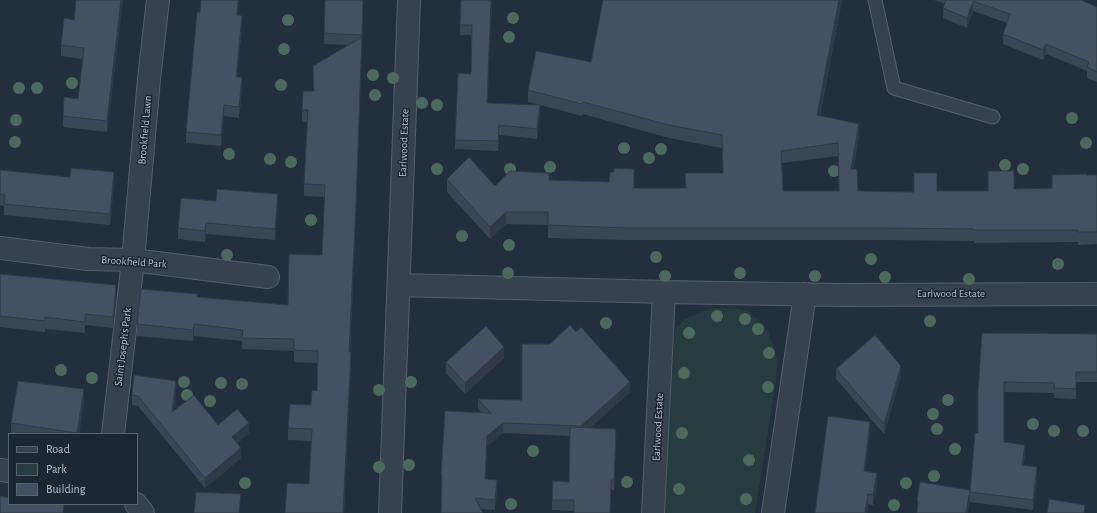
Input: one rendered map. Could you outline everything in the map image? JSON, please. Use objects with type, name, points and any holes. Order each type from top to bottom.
[{"type":"street","name":"Brookfield Lawn","points":[[133,260],[149,79],[158,0]]},
{"type":"street","name":"Earlwood Estate","points":[[390,513],[409,0]]},
{"type":"street","name":"Brookfield Park","points":[[0,248],[88,259],[133,260],[268,277]]},
{"type":"street","name":"Saint Joseph's Park","points":[[113,433],[133,260]]},
{"type":"street","name":"Earlwood Estate","points":[[399,285],[805,294],[1097,294]]},
{"type":"street","name":"Earlwood Estate","points":[[653,513],[664,292]]},
{"type":"street","points":[[773,513],[805,294]]},
{"type":"street","points":[[137,505],[143,513]]},
{"type":"lane","points":[[876,0],[894,88],[993,117]]},
{"type":"green space","points":[[715,308],[732,308],[748,311],[761,322],[769,333],[777,358],[777,374],[755,513],[664,513],[676,328],[685,319]]},
{"type":"building","points":[[76,0],[121,0],[107,121],[63,116],[64,97],[78,99],[84,48],[61,45],[64,18],[74,20]]},
{"type":"building","points":[[201,0],[238,0],[237,15],[242,16],[236,77],[242,77],[239,107],[224,105],[221,135],[186,132],[197,12],[200,12]]},
{"type":"building","points":[[325,0],[363,0],[362,35],[324,33]]},
{"type":"building","points":[[461,0],[491,0],[487,103],[540,105],[537,129],[499,125],[498,141],[455,140],[458,73],[471,74],[472,25],[460,25]]},
{"type":"building","points":[[603,0],[839,0],[817,115],[859,124],[851,169],[857,169],[858,191],[914,192],[914,173],[937,173],[937,191],[988,191],[988,171],[1014,171],[1014,189],[1052,188],[1052,175],[1097,175],[1097,232],[1078,232],[1078,230],[886,228],[626,228],[548,225],[548,212],[506,212],[490,227],[447,179],[469,157],[495,186],[510,171],[549,173],[549,180],[609,182],[610,172],[614,172],[614,168],[634,169],[634,188],[686,188],[685,173],[723,173],[722,135],[669,125],[583,102],[582,104],[528,90],[536,51],[591,62]],"holes":[[[838,143],[839,191],[783,191],[781,151]]]},
{"type":"building","points":[[946,0],[1081,0],[1097,7],[1097,72],[1087,67],[1089,62],[1046,44],[1043,50],[1003,34],[1010,14],[973,1],[967,18],[943,8]]},
{"type":"building","points":[[362,37],[349,352],[351,352],[343,513],[285,513],[287,483],[309,484],[312,429],[288,428],[290,404],[311,405],[312,390],[317,391],[318,351],[294,350],[294,339],[242,338],[243,330],[194,324],[193,330],[137,324],[141,289],[198,294],[197,297],[288,305],[289,254],[322,255],[325,185],[304,184],[308,110],[302,110],[303,91],[314,91],[313,66]]},
{"type":"building","points":[[71,168],[114,172],[110,214],[4,204],[5,195],[0,194],[0,170],[70,177]]},
{"type":"building","points":[[217,189],[278,194],[275,229],[206,223],[205,231],[178,228],[181,198],[216,201]]},
{"type":"building","points":[[0,274],[116,285],[113,317],[85,314],[85,322],[45,317],[45,321],[0,316]]},
{"type":"building","points":[[570,325],[576,332],[581,327],[630,382],[581,426],[503,423],[487,436],[485,479],[497,480],[495,500],[475,498],[483,513],[441,513],[441,475],[445,411],[491,413],[478,399],[522,400],[522,344],[550,344]]},
{"type":"building","points":[[486,326],[504,347],[465,383],[446,362]]},
{"type":"building","points":[[982,333],[1097,334],[1097,372],[1076,372],[1076,389],[1054,388],[1055,383],[1004,382],[1004,442],[1025,445],[1022,465],[1037,467],[1033,500],[970,492],[975,433],[978,433],[978,391]]},
{"type":"building","points":[[875,335],[901,366],[884,424],[836,369]]},
{"type":"building","points":[[134,375],[176,381],[172,412],[194,395],[218,425],[237,409],[249,423],[232,437],[241,448],[205,478],[138,396],[132,395]]},
{"type":"building","points":[[18,381],[84,389],[77,433],[11,423]]},
{"type":"building","points":[[828,416],[870,422],[864,471],[877,473],[873,495],[868,494],[865,513],[815,513]]},
{"type":"building","points":[[570,427],[616,429],[614,480],[611,480],[610,513],[574,513],[574,500],[552,500],[553,481],[569,482]]},
{"type":"building","points":[[920,482],[970,490],[966,513],[917,513],[917,500]]},
{"type":"building","points":[[196,492],[241,494],[239,513],[194,513]]},
{"type":"building","points":[[0,496],[8,498],[8,505],[64,505],[63,513],[0,513]]},
{"type":"building","points":[[1049,499],[1085,505],[1084,513],[1047,513]]}]
